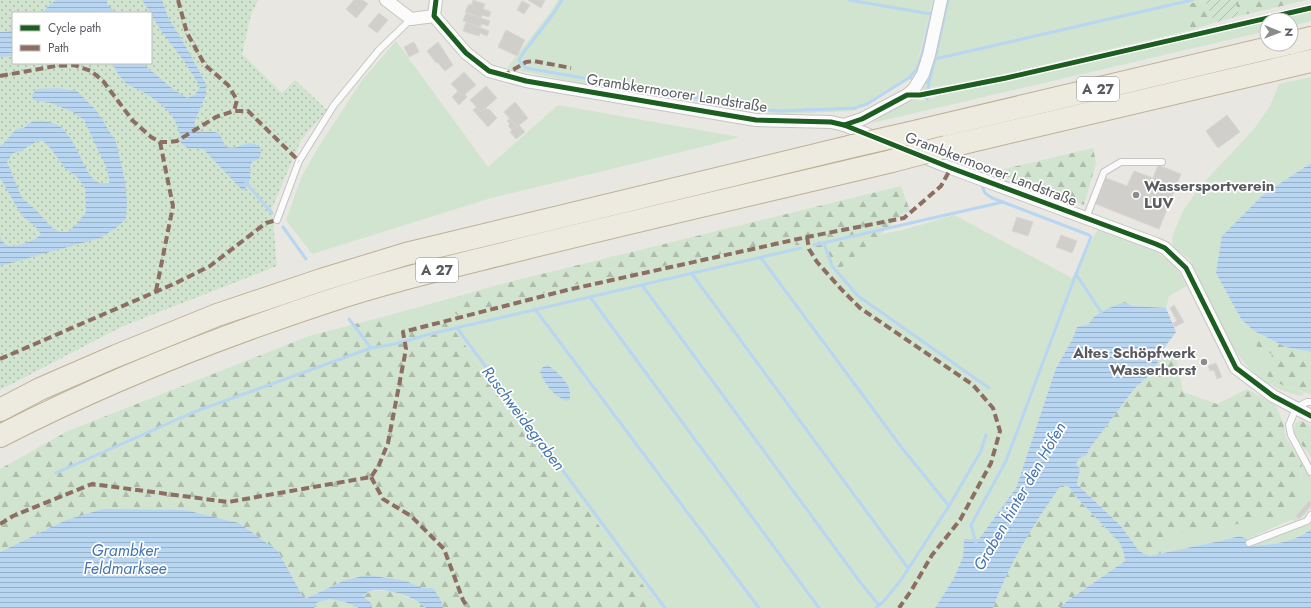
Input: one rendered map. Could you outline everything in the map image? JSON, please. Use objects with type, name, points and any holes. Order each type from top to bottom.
[{"type":"highway","points":[[1299,41],[1311,38]]},
{"type":"highway","name":"A 27","points":[[0,410],[40,389],[210,318],[328,278],[406,254],[853,146],[1259,50]]},
{"type":"highway","name":"A 27","points":[[0,436],[126,376],[225,337],[328,301],[411,277],[532,246],[1311,62]]},
{"type":"street","points":[[386,0],[411,19],[434,16],[436,0]]},
{"type":"street","points":[[844,125],[862,120],[907,95],[914,89],[923,74],[929,55],[941,0]]},
{"type":"street","name":"Grambkermoorer Landstraße","points":[[434,16],[466,54],[489,71],[503,76],[756,120],[831,122],[844,125],[951,168],[1165,248],[1186,268],[1200,293],[1236,368],[1273,396],[1311,416]]},
{"type":"lane","points":[[907,95],[920,95],[1006,78],[1311,8]]},
{"type":"lane","points":[[277,220],[299,161],[334,105],[378,50],[411,19]]},
{"type":"lane","points":[[1086,218],[1104,172],[1121,162],[1162,162]]},
{"type":"lane","points":[[1311,402],[1307,402],[1296,408],[1289,425],[1291,435],[1311,472]]},
{"type":"lane","points":[[1249,543],[1307,521],[1311,515]]},
{"type":"green space","points":[[0,0],[258,0],[251,15],[242,54],[282,93],[295,80],[327,110],[301,140],[272,208],[277,266],[121,327],[0,390]]},
{"type":"green space","points":[[558,0],[933,0],[915,72],[854,111],[779,114],[584,84],[507,68]]},
{"type":"green space","points":[[944,0],[1204,0],[1184,5],[1191,30],[1000,75],[920,90]]},
{"type":"green space","points":[[1205,0],[1214,23],[1191,30],[1184,5]]},
{"type":"green space","points":[[1205,0],[1235,0],[1239,16],[1214,23]]},
{"type":"green space","points":[[1235,0],[1307,0],[1239,16]]},
{"type":"green space","points":[[1311,11],[1311,21],[1299,24],[1299,14]]},
{"type":"green space","points":[[1259,23],[1259,33],[872,123],[892,108],[916,99],[918,101],[935,98],[937,95],[1006,81]]},
{"type":"green space","points":[[396,41],[488,167],[558,105],[739,137],[491,198],[312,254],[286,220],[302,176],[319,146],[363,79]]},
{"type":"green space","points":[[1311,77],[1311,163],[1264,194],[1216,273],[1241,319],[1251,328],[1251,342],[1262,350],[1272,354],[1284,386],[1305,393],[1301,396],[1278,389],[1269,384],[1251,370],[1244,362],[1230,343],[1190,260],[1173,246],[1172,237],[1183,211],[1199,188],[1254,129],[1270,106],[1279,84]]},
{"type":"green space","points":[[1093,148],[1096,163],[1084,205],[992,172]]},
{"type":"green space","points":[[901,186],[910,211],[902,214],[835,273],[805,245],[763,245],[570,286],[458,316],[449,307],[458,299],[459,296],[505,283]]},
{"type":"green space","points":[[954,215],[1072,278],[1098,229],[1151,248],[1176,266],[1187,286],[1169,296],[1166,308],[1132,306],[1107,310],[1101,312],[1089,324],[1077,327],[1072,340],[1056,368],[1016,488],[979,540],[964,539],[963,557],[954,578],[935,608],[660,608],[448,322],[397,333],[386,316],[459,296],[458,316],[570,286],[763,245],[805,245],[835,273],[881,234],[903,230]]},
{"type":"green space","points":[[386,316],[397,333],[448,322],[660,608],[443,608],[441,600],[433,588],[422,588],[406,581],[343,581],[307,598],[303,597],[278,551],[239,523],[185,510],[66,520],[0,552],[0,469],[68,431],[309,336]]},
{"type":"green space","points":[[1251,328],[1254,331],[1286,347],[1311,352],[1311,394],[1284,386],[1267,376],[1272,354],[1262,350],[1251,342]]},
{"type":"green space","points":[[1161,352],[1175,352],[1183,392],[1217,404],[1247,389],[1275,405],[1283,422],[1286,438],[1302,463],[1299,493],[1292,504],[1280,515],[1260,521],[1168,534],[1168,552],[1149,556],[1139,551],[1121,526],[1077,483],[1080,469],[1076,464],[1079,458],[1086,456],[1090,448],[1134,389],[1155,370]]},
{"type":"green space","points":[[1300,420],[1311,426],[1311,457],[1294,435],[1295,424]]},
{"type":"green space","points":[[1302,463],[1311,478],[1311,508],[1305,515],[1295,521],[1291,520],[1247,539],[1240,536],[1168,552],[1167,534],[1260,521],[1301,480]]},
{"type":"green space","points":[[1060,485],[1069,487],[1078,499],[1120,543],[1125,561],[1067,601],[1060,608],[993,608],[999,591],[1014,560]]},
{"type":"green space","points":[[1311,523],[1311,529],[1289,542],[1251,546],[1286,531],[1292,531]]},
{"type":"green space","points":[[371,591],[392,591],[419,602],[426,608],[372,608],[372,604],[363,596]]},
{"type":"green space","points":[[330,599],[345,602],[359,608],[314,608],[316,603]]},
{"type":"water","points":[[56,0],[107,0],[107,4],[117,12],[42,12]]},
{"type":"water","points":[[142,0],[162,0],[168,17],[206,84],[206,95],[194,123],[199,131],[219,133],[226,147],[232,148],[250,143],[260,147],[261,154],[259,159],[252,162],[250,167],[250,180],[243,191],[203,149],[187,148],[181,143],[180,134],[170,113],[151,97],[126,83],[117,72],[113,64],[143,64],[173,89],[187,98],[195,95],[200,87],[186,64],[162,32],[152,16],[152,12],[150,12]]},
{"type":"water","points":[[12,20],[12,56],[0,57],[0,32],[11,30]]},
{"type":"water","points":[[57,88],[77,91],[96,110],[116,142],[125,181],[127,201],[126,219],[116,228],[100,238],[0,266],[0,237],[6,244],[14,246],[30,241],[41,234],[35,226],[22,216],[0,179],[0,146],[16,129],[24,128],[30,123],[37,121],[48,122],[59,126],[68,134],[93,178],[99,183],[110,183],[107,169],[84,120],[73,112],[51,103],[33,100],[32,95],[37,89]],"holes":[[[39,140],[43,141],[65,168],[77,177],[85,188],[86,212],[76,225],[67,232],[54,230],[37,211],[22,198],[7,162],[13,153],[21,151]]]},
{"type":"water","points":[[1311,163],[1311,352],[1286,347],[1254,331],[1241,319],[1216,273],[1222,236],[1264,194]]},
{"type":"water","points":[[1125,302],[1132,306],[1166,308],[1176,332],[1161,352],[1155,370],[1134,389],[1090,448],[1086,456],[1079,458],[1076,464],[1080,469],[1077,484],[1121,526],[1139,551],[1149,556],[1240,536],[1247,539],[1251,546],[1275,544],[1296,538],[1311,529],[1311,608],[1060,608],[1067,601],[1125,561],[1120,543],[1078,499],[1069,487],[1061,485],[1041,514],[1014,560],[999,591],[993,608],[935,608],[954,578],[963,557],[964,539],[979,539],[1016,488],[1056,368],[1072,340],[1077,327],[1089,324],[1095,316]]},
{"type":"water","points":[[548,365],[564,379],[569,388],[570,399],[566,401],[561,398],[547,385],[540,372],[543,367]]},
{"type":"water","name":"Grambker Feldmarksee","points":[[103,509],[185,510],[239,523],[278,551],[303,597],[307,598],[343,581],[367,575],[406,581],[422,588],[433,588],[441,600],[443,608],[426,608],[415,600],[400,594],[385,590],[378,590],[369,592],[363,596],[372,604],[372,608],[359,608],[345,602],[330,599],[316,603],[314,608],[0,608],[0,552],[66,520]]},
{"type":"building","points":[[354,0],[363,0],[368,4],[356,18],[346,9]]},
{"type":"building","points":[[473,0],[485,4],[483,9],[491,12],[489,17],[482,15],[481,18],[465,12],[469,4],[472,5]]},
{"type":"building","points":[[528,0],[545,0],[541,8]]},
{"type":"building","points":[[522,1],[530,5],[524,14],[517,10]]},
{"type":"building","points":[[379,13],[388,20],[377,33],[368,26]]},
{"type":"building","points":[[466,13],[490,21],[488,26],[482,24],[480,27],[463,21]]},
{"type":"building","points":[[466,22],[489,31],[487,36],[480,33],[479,36],[463,31]]},
{"type":"building","points":[[506,30],[525,40],[517,56],[498,47]]},
{"type":"building","points":[[414,42],[419,52],[409,57],[404,47]]},
{"type":"building","points":[[438,42],[453,65],[445,71],[437,62],[436,63],[427,51]]},
{"type":"building","points":[[464,72],[476,85],[463,96],[451,84]]},
{"type":"building","points":[[486,86],[497,98],[481,112],[470,100]]},
{"type":"building","points":[[458,91],[463,96],[465,94],[467,97],[459,105],[452,97]]},
{"type":"building","points":[[515,102],[528,118],[517,127],[504,112]]},
{"type":"building","points":[[477,107],[481,112],[486,108],[488,110],[489,109],[497,118],[488,127],[473,110]]},
{"type":"building","points":[[1227,115],[1240,132],[1218,148],[1206,131]]},
{"type":"building","points":[[510,119],[517,127],[519,125],[525,132],[516,139],[510,132],[512,130],[508,126],[510,124],[507,121]]},
{"type":"building","name":"Wassersportverein LUV","points":[[1158,165],[1181,174],[1159,229],[1096,204],[1106,178],[1127,186],[1134,171],[1153,178]]},
{"type":"building","points":[[1017,217],[1033,222],[1028,236],[1012,231]]},
{"type":"building","points":[[1061,235],[1077,241],[1072,253],[1056,247]]},
{"type":"building","points":[[1174,305],[1184,322],[1175,327],[1173,323],[1177,321],[1170,308]]},
{"type":"building","points":[[1216,363],[1222,377],[1217,379],[1214,370],[1210,371],[1208,366]]},
{"type":"building","points":[[1309,501],[1311,506],[1299,519],[1296,516]]},
{"type":"waterway","name":"Graben hinter den Höfen","points":[[562,0],[521,56],[519,61],[526,68],[780,111],[855,108],[867,104],[910,77],[912,79]]},
{"type":"waterway","points":[[849,0],[931,14]]},
{"type":"waterway","points":[[910,77],[917,69],[922,54],[935,0]]},
{"type":"waterway","points":[[929,82],[948,0]]},
{"type":"waterway","points":[[935,59],[1192,0]]},
{"type":"waterway","name":"Graben hinter den Höfen","points":[[927,82],[929,82],[927,99]]},
{"type":"waterway","name":"Ruschweidegraben","points":[[246,183],[272,213]]},
{"type":"waterway","name":"Graben hinter den Höfen","points":[[982,186],[985,193],[992,198],[1091,237],[1076,274],[1103,315]]},
{"type":"waterway","points":[[814,245],[1003,202]]},
{"type":"waterway","name":"Ruschweidegraben","points":[[283,227],[306,259]]},
{"type":"waterway","points":[[824,243],[832,266],[858,296],[989,388]]},
{"type":"waterway","points":[[349,319],[371,348],[395,344],[430,334],[801,248]]},
{"type":"waterway","points":[[761,258],[902,448],[949,506]]},
{"type":"waterway","points":[[692,274],[908,568]]},
{"type":"waterway","points":[[976,543],[971,525],[1006,461],[1076,274]]},
{"type":"waterway","points":[[642,285],[860,582],[879,605]]},
{"type":"waterway","points":[[590,297],[819,608]]},
{"type":"waterway","points":[[535,309],[759,608]]},
{"type":"waterway","name":"Ruschweidegraben","points":[[457,328],[665,608]]},
{"type":"waterway","points":[[56,473],[194,412],[371,348]]},
{"type":"waterway","points":[[876,608],[883,602],[901,580],[949,506],[981,451],[986,435]]},
{"type":"marked path","points":[[178,0],[187,33],[205,65],[228,85],[237,100],[234,111]]},
{"type":"marked path","points":[[503,76],[526,62],[534,61],[571,68]]},
{"type":"marked path","points":[[0,76],[56,66],[74,65],[91,71],[103,81],[133,121],[151,137],[160,142],[177,141],[216,117],[234,111],[248,111],[299,161]]},
{"type":"marked path","points":[[156,291],[173,206],[160,142]]},
{"type":"marked path","points":[[0,524],[13,516],[92,484],[228,502],[371,477],[379,465],[388,443],[406,349],[403,332],[567,290],[807,237],[904,218],[941,186],[951,168]]},
{"type":"marked path","points":[[0,359],[176,283],[210,266],[266,223],[277,220]]},
{"type":"marked path","points":[[807,237],[809,249],[817,262],[860,308],[973,385],[993,408],[1000,431],[991,463],[960,520],[932,555],[911,591],[899,608]]},
{"type":"marked path","points":[[371,477],[383,499],[411,516],[444,549],[463,600],[468,608]]},
{"type":"cycle path","points":[[436,0],[434,16],[466,53],[489,71],[526,81],[756,120],[831,122],[844,125],[951,168],[1165,248],[1186,268],[1236,368],[1273,396],[1311,416]]},
{"type":"cycle path","points":[[844,125],[862,119],[907,95],[920,95],[1006,78],[1311,8]]},
{"type":"place","name":"Wassersportverein LUV","points":[[1136,195]]},
{"type":"place","name":"Altes Schöpfwerk Wasserhorst","points":[[1204,362]]}]
